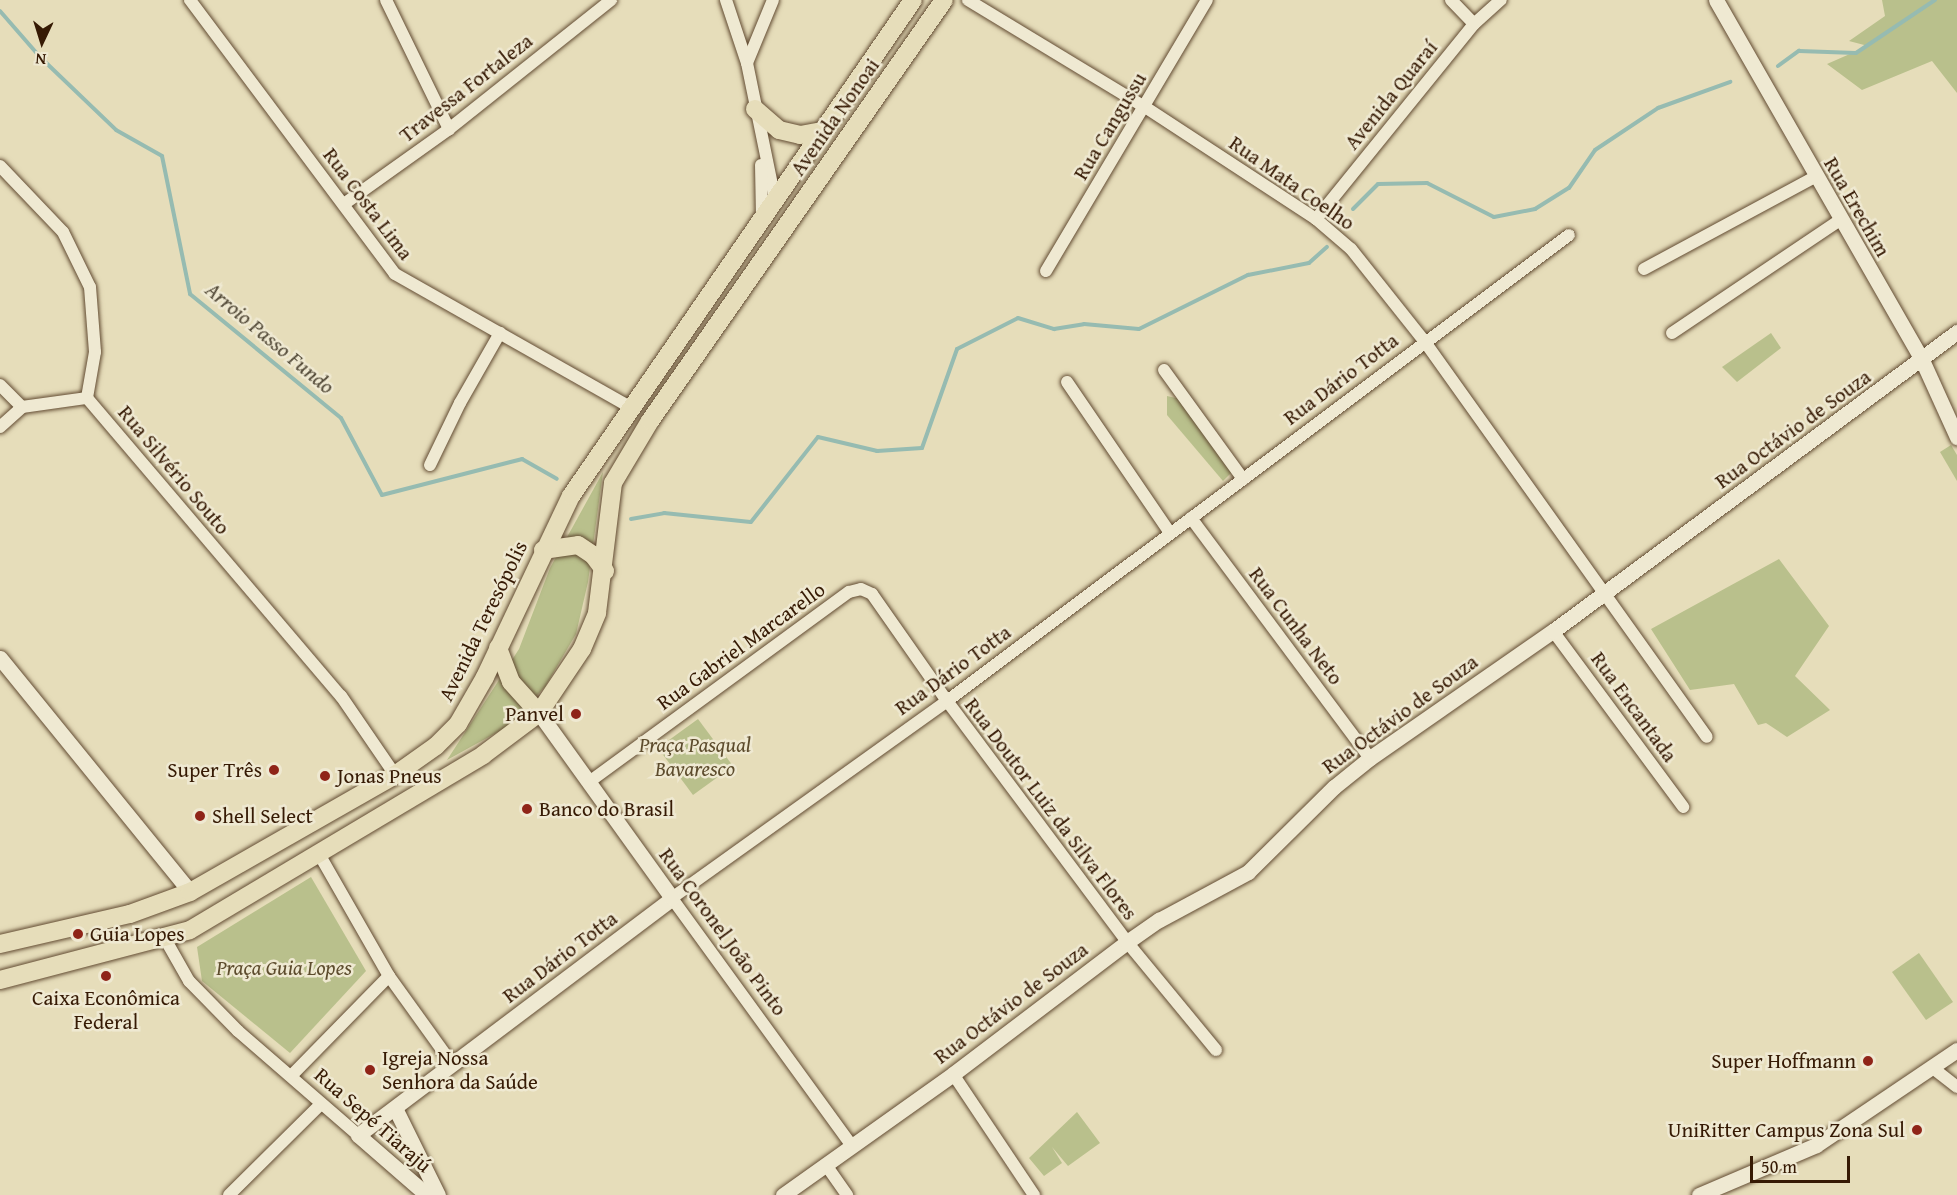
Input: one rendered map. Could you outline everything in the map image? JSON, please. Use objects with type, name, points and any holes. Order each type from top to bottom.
[{"type":"main road","name":"Avenida Nonoai","points":[[774,200],[913,0]]},
{"type":"main road","name":"Avenida Nonoai","points":[[763,259],[944,0]]},
{"type":"main road","points":[[755,109],[779,130],[800,135],[822,131]]},
{"type":"main road","points":[[0,980],[190,930],[494,748],[540,713],[582,649],[597,613],[605,571],[613,483],[650,421],[763,259],[764,242],[777,217],[774,200]]},
{"type":"main road","name":"Avenida Teresópolis","points":[[0,944],[130,914],[190,892],[395,775],[436,746],[458,724],[498,648],[543,550],[571,496],[774,200]]},
{"type":"main road","points":[[543,550],[578,545],[593,555],[605,571]]},
{"type":"main road","points":[[498,648],[511,682],[540,713]]},
{"type":"street","name":"Rua Costa Lima","points":[[190,0],[395,274],[630,407]]},
{"type":"street","points":[[386,0],[449,129]]},
{"type":"street","name":"Travessa Fortaleza","points":[[344,204],[449,129],[611,0]]},
{"type":"street","points":[[726,0],[747,63],[759,134],[774,200]]},
{"type":"street","points":[[747,63],[773,0]]},
{"type":"street","name":"Rua Mata Coelho","points":[[968,0],[1145,107],[1316,219],[1351,249],[1425,342],[1707,737]]},
{"type":"street","name":"Rua Cangussu","points":[[1046,270],[1207,0]]},
{"type":"street","points":[[1451,0],[1474,24]]},
{"type":"street","name":"Avenida Quaraí","points":[[1316,219],[1474,24],[1501,0]]},
{"type":"street","name":"Rua Erechim","points":[[1716,0],[1815,177],[1922,360],[1957,437]]},
{"type":"street","points":[[759,134],[762,218]]},
{"type":"street","points":[[0,166],[63,232],[90,287],[95,352],[87,398],[22,407],[0,427]]},
{"type":"street","points":[[1644,269],[1815,177]]},
{"type":"street","points":[[1672,333],[1840,220]]},
{"type":"street","name":"Rua Dário Totta","points":[[358,1135],[672,898],[947,701],[1569,235]]},
{"type":"street","name":"Rua Octávio de Souza","points":[[783,1195],[953,1074],[1127,942],[1159,920],[1248,872],[1334,787],[1370,758],[1553,631],[1957,332]]},
{"type":"street","points":[[430,465],[500,333]]},
{"type":"street","points":[[1164,370],[1243,479]]},
{"type":"street","points":[[1067,382],[1170,533]]},
{"type":"street","points":[[0,386],[22,407]]},
{"type":"street","name":"Rua Silvério Souto","points":[[87,398],[341,696],[395,775]]},
{"type":"street","name":"Rua Cunha Neto","points":[[1191,518],[1370,758]]},
{"type":"street","name":"Rua Doutor Luiz da Silva Flores","points":[[861,588],[872,594],[947,701],[1127,942],[1216,1050]]},
{"type":"street","name":"Rua Gabriel Marcarello","points":[[589,782],[849,592],[861,588]]},
{"type":"street","name":"Rua Encantada","points":[[1553,631],[1683,807]]},
{"type":"street","points":[[0,658],[190,892]]},
{"type":"street","name":"Rua Coronel João Pinto","points":[[540,713],[852,1146]]},
{"type":"street","points":[[319,854],[389,976],[453,1065]]},
{"type":"street","points":[[164,937],[189,981],[238,1031],[291,1076],[389,976]]},
{"type":"street","points":[[1699,1195],[1816,1145],[1934,1069],[1957,1050]]},
{"type":"street","points":[[1934,1069],[1957,1087]]},
{"type":"street","points":[[953,1074],[1034,1195]]},
{"type":"street","name":"Rua Sepé Tiarajú","points":[[291,1076],[427,1195]]},
{"type":"street","points":[[229,1195],[321,1104]]},
{"type":"street","name":"Rua Sepé Tiarajú","points":[[395,1108],[438,1195]]},
{"type":"street","points":[[826,1165],[847,1195]]},
{"type":"green space","points":[[1882,0],[1957,0],[1957,93],[1932,61],[1862,90],[1827,64],[1868,46],[1849,41],[1885,16]]},
{"type":"green space","points":[[1771,333],[1781,348],[1737,382],[1722,367]]},
{"type":"green space","points":[[1167,396],[1180,399],[1233,471],[1223,481],[1167,415]]},
{"type":"green space","points":[[1951,445],[1957,455],[1957,481],[1940,452]]},
{"type":"green space","points":[[603,472],[588,582],[576,634],[545,687],[505,728],[447,760],[519,649],[550,568]]},
{"type":"green space","points":[[1779,559],[1829,626],[1795,676],[1830,710],[1787,737],[1766,723],[1758,725],[1734,684],[1690,690],[1651,629]]},
{"type":"green space","name":"Praça Pasqual Bavaresco","points":[[698,719],[733,766],[693,795],[658,748]]},
{"type":"green space","name":"Praça Guia Lopes","points":[[311,877],[366,971],[290,1053],[202,981],[197,947]]},
{"type":"green space","points":[[1919,953],[1953,1002],[1926,1020],[1892,972]]},
{"type":"green space","points":[[1077,1112],[1100,1143],[1068,1166],[1052,1147],[1062,1163],[1044,1176],[1029,1158]]},
{"type":"waterway","name":"Arroio Passo Fundo","points":[[1778,66],[1799,51],[1856,53],[1935,0]]},
{"type":"waterway","name":"Arroio Passo Fundo","points":[[0,11],[40,57],[116,130],[162,156],[190,294],[341,418],[382,495],[522,459],[557,479]]},
{"type":"waterway","name":"Arroio Passo Fundo","points":[[1353,209],[1378,184],[1427,183],[1494,217],[1535,209],[1569,188],[1595,150],[1658,108],[1730,82]]},
{"type":"waterway","name":"Arroio Passo Fundo","points":[[631,519],[664,513],[751,522],[818,437],[877,451],[922,448],[957,349],[1018,318],[1054,329],[1084,324],[1139,329],[1248,275],[1309,263],[1327,247]]},
{"type":"place","name":"Panvel","points":[[576,714]]},
{"type":"place","name":"Super Três","points":[[274,770]]},
{"type":"place","name":"Jonas Pneus","points":[[325,776]]},
{"type":"place","name":"Banco do Brasil","points":[[527,809]]},
{"type":"place","name":"Shell Select","points":[[200,816]]},
{"type":"place","name":"Guia Lopes","points":[[78,934]]},
{"type":"place","name":"Caixa Econômica Federal","points":[[106,976]]},
{"type":"place","name":"Super Hoffmann","points":[[1868,1061]]},
{"type":"place","name":"Igreja Nossa Senhora da Saúde","points":[[370,1070]]},
{"type":"place","name":"UniRitter Campus Zona Sul","points":[[1917,1130]]}]
